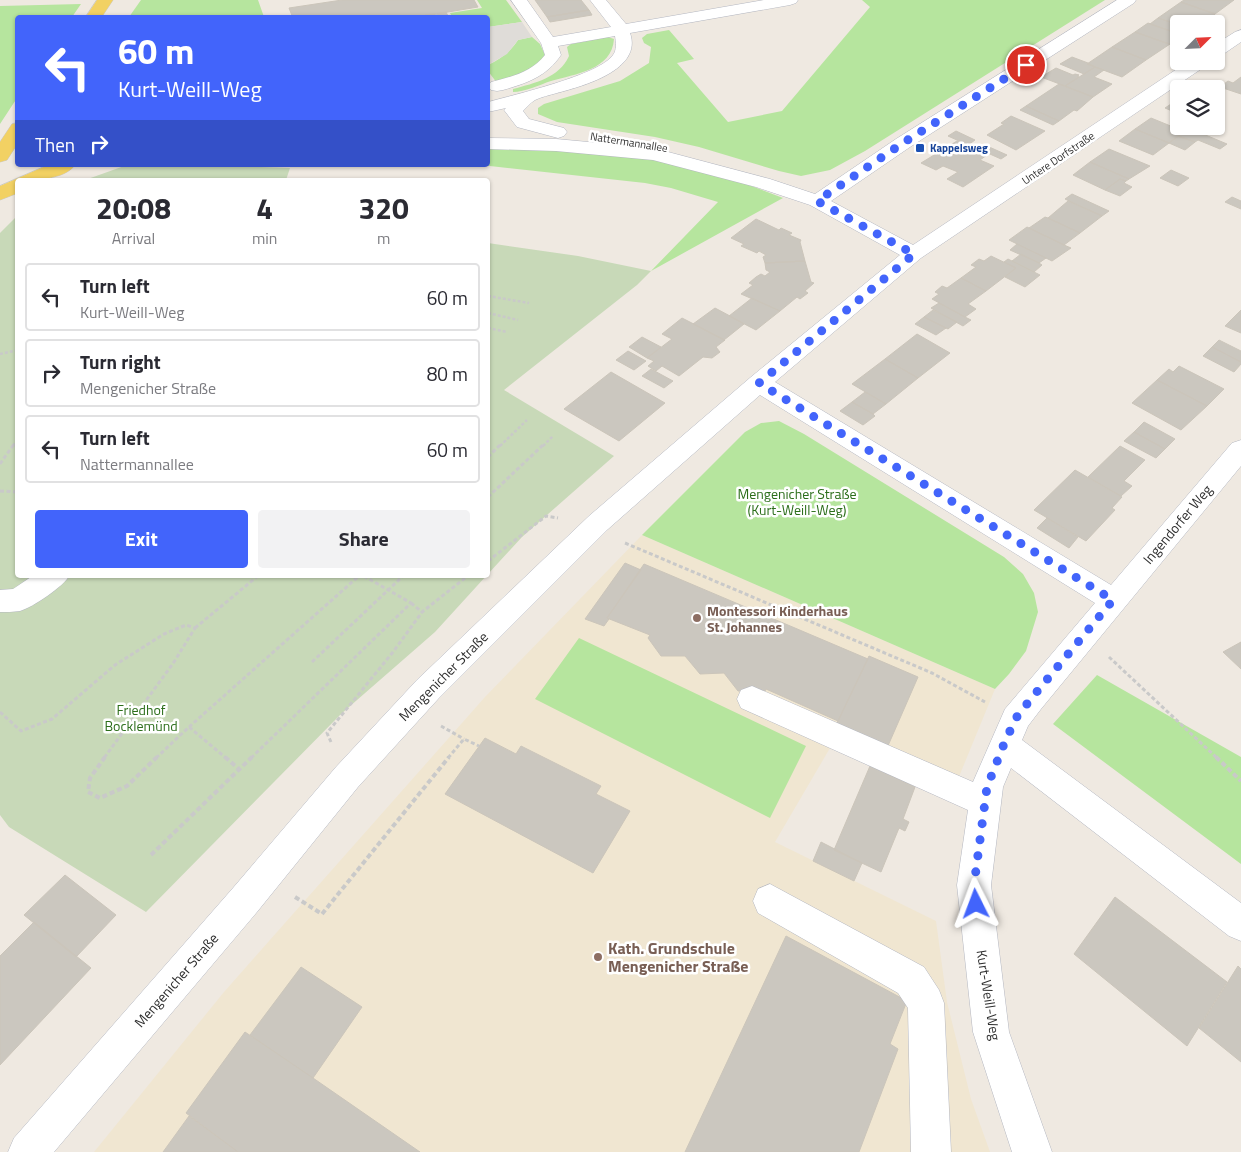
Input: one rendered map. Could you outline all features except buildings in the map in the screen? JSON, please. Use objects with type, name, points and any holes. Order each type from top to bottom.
[{"type":"main road","points":[[95,15],[104,0]]},
{"type":"main road","points":[[0,156],[15,132]]},
{"type":"main road","points":[[33,178],[60,167]]},
{"type":"main road","points":[[0,194],[15,186]]},
{"type":"street","points":[[490,89],[529,77],[546,66],[552,55],[549,43],[519,0]]},
{"type":"street","points":[[490,106],[529,96],[607,68],[620,58],[624,39],[621,30],[598,0]]},
{"type":"street","points":[[549,43],[790,0]]},
{"type":"street","points":[[817,201],[911,138],[1128,0]]},
{"type":"street","points":[[1225,45],[1241,35]]},
{"type":"street","name":"Untere Dorfstraße","points":[[914,254],[1188,70]]},
{"type":"street","points":[[529,96],[513,110],[524,123],[558,132]]},
{"type":"street","name":"Nattermannallee","points":[[490,133],[558,132],[608,137],[661,146],[737,168],[763,183]]},
{"type":"street","name":"Nattermannallee","points":[[490,143],[556,145],[653,154],[763,183],[817,201],[914,254]]},
{"type":"street","name":"Mengenicher Straße","points":[[28,1152],[264,878],[347,777],[428,690],[598,523],[759,383],[914,254]]},
{"type":"street","points":[[759,383],[1113,600]]},
{"type":"street","name":"Ingendorfer Weg","points":[[1113,600],[1241,448]]},
{"type":"street","points":[[0,601],[18,600],[51,578]]},
{"type":"street","name":"Kurt-Weill-Weg","points":[[1032,1152],[992,1032],[974,885],[984,802],[987,787],[1016,718],[1113,600]]},
{"type":"street","points":[[752,699],[984,802]]},
{"type":"street","points":[[1004,744],[1241,924]]},
{"type":"street","points":[[770,901],[911,980],[926,1003],[931,1152]]},
{"type":"path","points":[[490,296],[529,304]]},
{"type":"path","points":[[490,313],[518,320]]},
{"type":"path","points":[[490,328],[507,332]]},
{"type":"path","points":[[0,354],[15,351]]},
{"type":"path","points":[[490,454],[527,420]]},
{"type":"path","points":[[490,495],[553,436]]},
{"type":"path","points":[[0,464],[15,442]]},
{"type":"path","points":[[0,491],[15,492]]},
{"type":"path","points":[[490,559],[546,516],[598,523]]},
{"type":"path","points":[[632,546],[932,673],[988,704]]},
{"type":"path","points":[[255,578],[195,628],[174,662],[90,778],[88,792],[100,798],[127,786],[189,726],[358,578]]},
{"type":"path","points":[[366,578],[422,612]]},
{"type":"path","points":[[312,662],[401,578]]},
{"type":"path","points":[[347,777],[327,733],[393,652],[422,612],[465,578]]},
{"type":"path","points":[[150,856],[411,604]]},
{"type":"path","points":[[0,712],[21,731],[52,718],[115,666],[164,634],[186,625],[195,628]]},
{"type":"path","points":[[1083,637],[1114,661],[1241,781]]},
{"type":"path","points":[[189,726],[239,769]]},
{"type":"path","points":[[452,731],[479,746]]},
{"type":"path","points":[[264,878],[322,914],[464,739]]},
{"type":"shaded area","points":[[522,22],[532,37],[518,40],[507,54],[490,64],[490,27]]},
{"type":"shaded area","name":"Kath. Grundschule Mengenicher Straße","points":[[642,535],[995,689],[949,801],[830,748],[775,842],[936,921],[947,1002],[971,1099],[990,1152],[94,1152],[224,992],[485,697]]},
{"type":"green space","points":[[141,0],[258,0],[263,15],[130,15]]},
{"type":"green space","points":[[477,0],[506,0],[522,22],[490,27],[490,15],[451,15],[450,13],[482,8]]},
{"type":"green space","points":[[862,0],[1105,0],[865,151],[830,170],[801,176],[699,147],[655,137],[557,122],[538,114],[538,108],[544,104],[620,81],[649,63],[651,47],[644,43],[642,38],[647,34],[669,30],[694,59],[677,63],[728,122],[782,111],[870,7]]},
{"type":"green space","points":[[81,4],[73,15],[15,15],[15,101],[0,124],[0,6]]},
{"type":"green space","points":[[532,37],[540,44],[546,57],[536,68],[497,83],[490,74],[490,64],[505,55],[518,40]]},
{"type":"green space","points":[[608,37],[614,39],[612,49],[607,58],[600,64],[581,73],[527,90],[513,92],[513,89],[553,75],[565,63],[569,56],[567,47],[571,44]]},
{"type":"green space","points":[[490,145],[595,152],[659,160],[721,176],[783,198],[651,271],[718,202],[671,188],[645,183],[490,166]]},
{"type":"green space","points":[[121,167],[290,168],[287,178],[91,178]]},
{"type":"green space","name":"Friedhof Bocklemünd","points":[[15,218],[15,578],[484,578],[435,632],[341,714],[146,912],[9,827],[0,815],[0,233]]},
{"type":"green space","points":[[490,243],[578,256],[651,271],[637,285],[504,390],[614,456],[522,537],[490,572]]},
{"type":"green space","name":"Mengenicher Straße (Kurt-Weill-Weg)","points":[[779,421],[804,434],[1004,557],[1023,574],[1034,593],[1038,612],[1026,651],[995,689],[642,535],[745,432],[761,423]]},
{"type":"green space","points":[[579,638],[806,746],[770,818],[535,699]]},
{"type":"green space","points":[[1097,675],[1241,757],[1241,864],[1053,724]]},
{"type":"place","name":"Kappelsweg","points":[[920,148]]},
{"type":"place","name":"Montessori Kinderhaus St. Johannes","points":[[697,618]]},
{"type":"place","name":"Kath. Grundschule Mengenicher Straße","points":[[598,957]]},
{"type":"route","points":[[976,904],[974,885],[987,787],[1004,744],[1016,718],[1113,600],[759,383],[914,254],[817,201],[903,143],[1026,65]]}]
